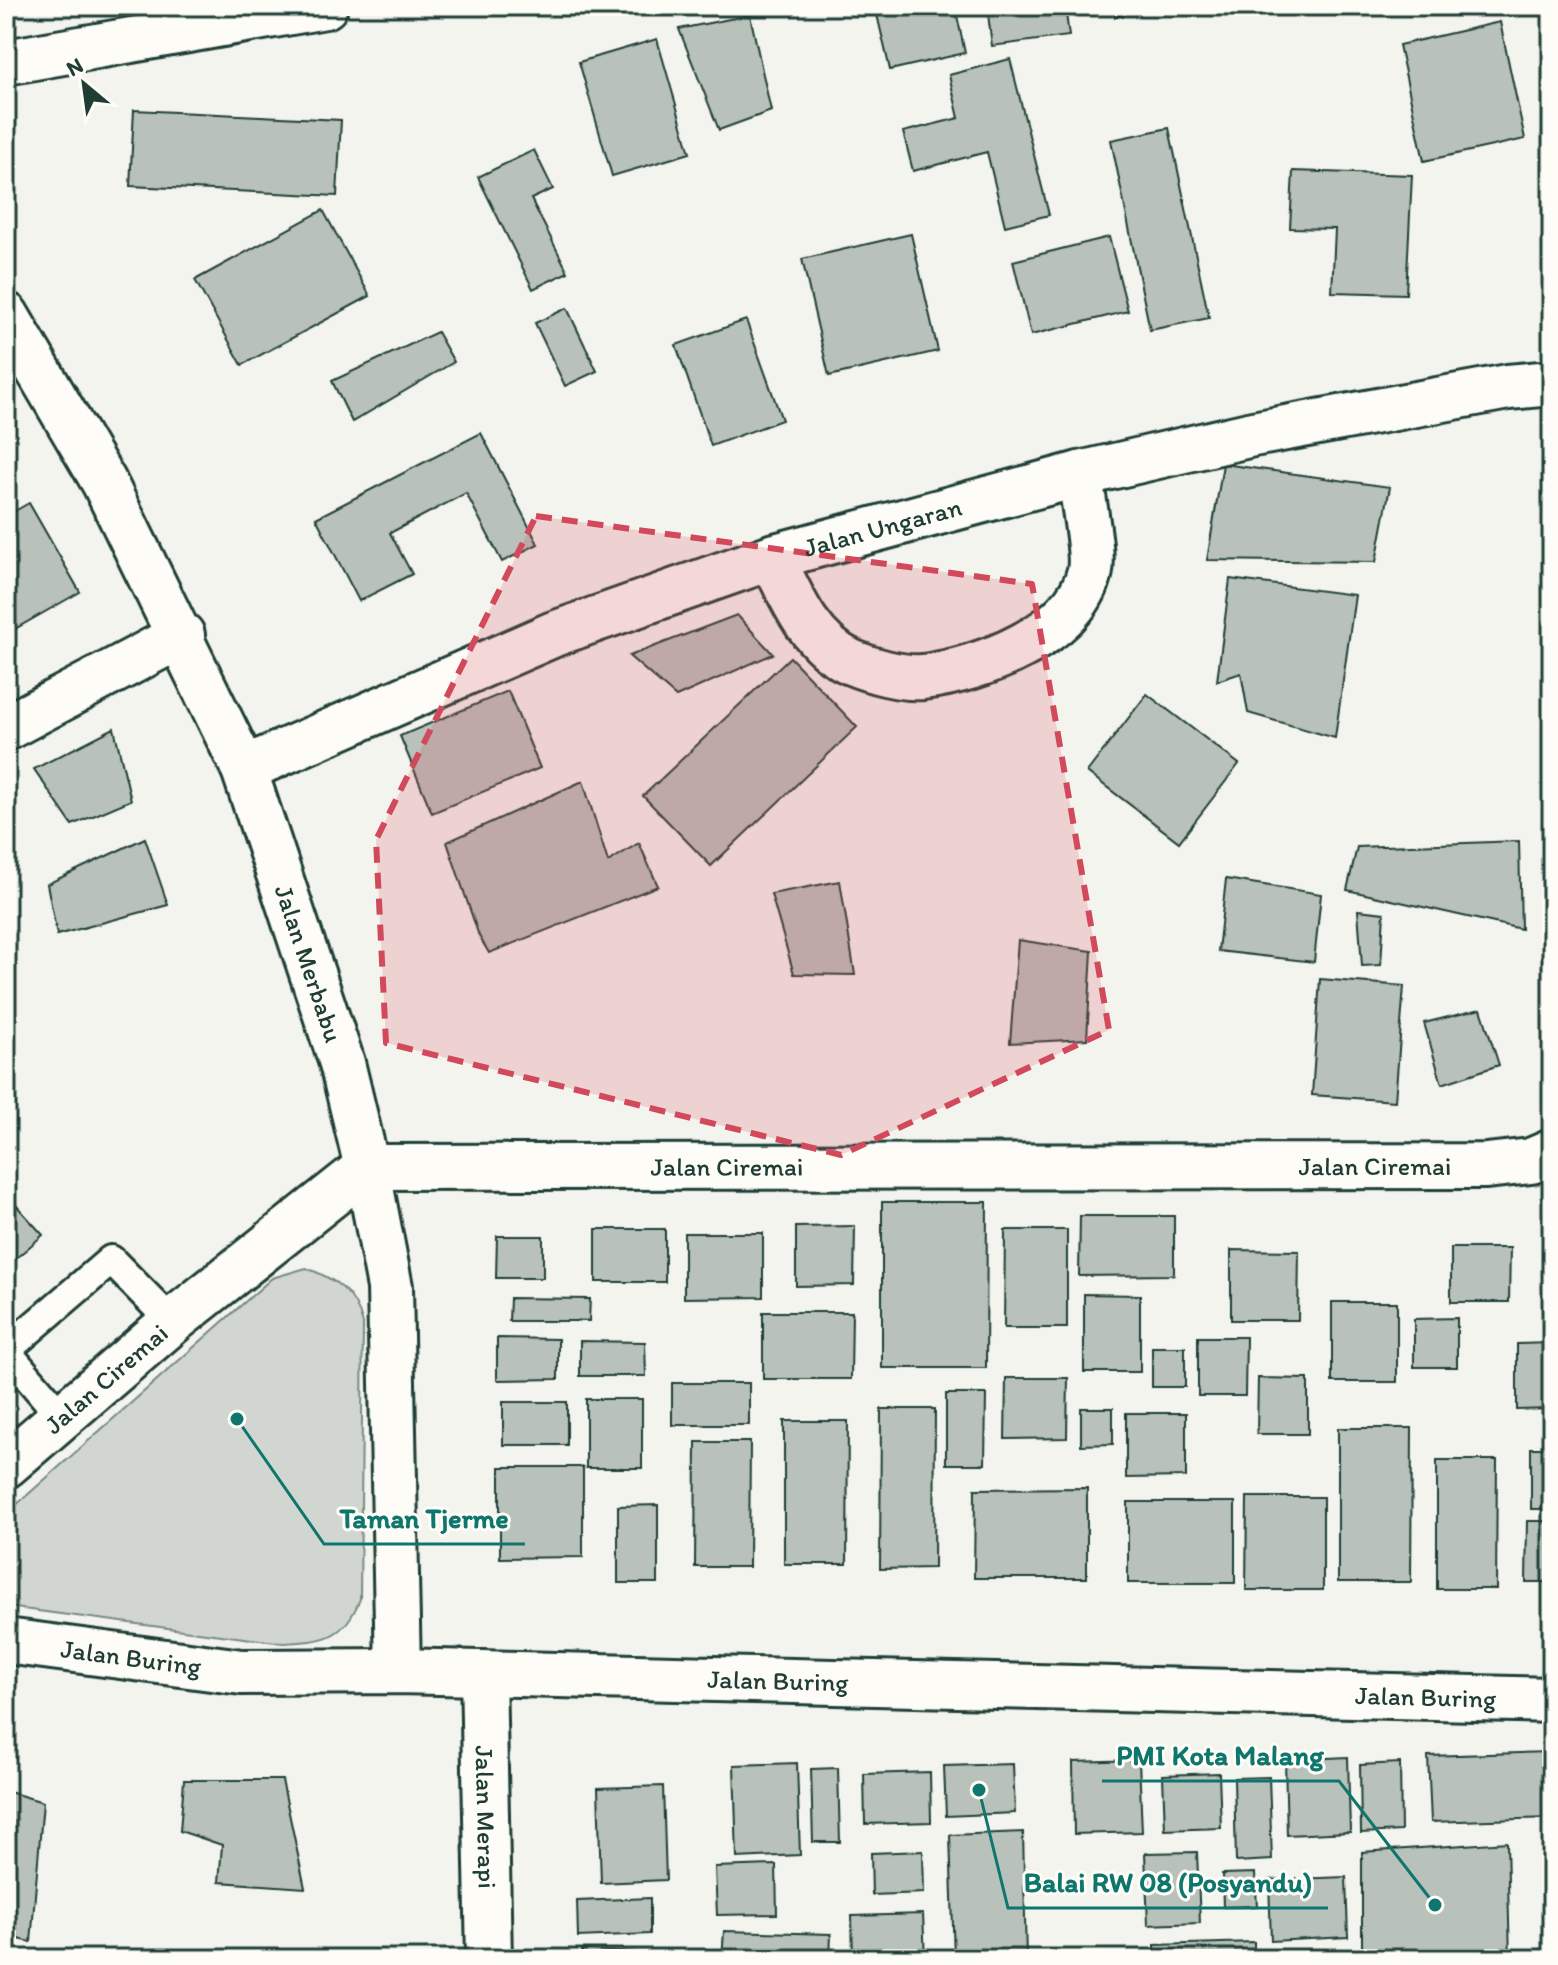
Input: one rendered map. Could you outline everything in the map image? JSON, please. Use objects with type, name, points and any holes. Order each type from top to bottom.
[{"type":"street","points":[[6,62],[325,6]]},
{"type":"street","name":"Jalan Merbabu","points":[[6,315],[104,482],[182,635],[244,769],[342,1063],[367,1167],[390,1287],[398,1671]]},
{"type":"street","name":"Jalan Ungaran","points":[[244,769],[554,634],[772,557],[1080,474],[1253,434],[1508,387],[1552,383]]},
{"type":"street","points":[[772,557],[799,615],[824,643],[850,662],[920,677],[980,664],[1023,645],[1061,620],[1078,596],[1090,570],[1080,474]]},
{"type":"street","points":[[6,728],[182,635]]},
{"type":"street","name":"Jalan Ciremai","points":[[6,1465],[172,1322],[367,1167],[1486,1166],[1531,1161],[1552,1152]]},
{"type":"street","name":"Jalan Buring","points":[[6,1641],[242,1672],[398,1671],[1552,1700]]},
{"type":"street","name":"Jalan Merapi","points":[[483,1673],[489,1959]]},
{"type":"lane","points":[[62,1417],[6,1351],[111,1260],[172,1322]]},
{"type":"highlighted area","points":[[536,516],[1032,584],[1109,1030],[841,1155],[386,1043],[376,840]]},
{"type":"shaded area","points":[[306,1268],[343,1288],[355,1303],[363,1324],[360,1599],[347,1623],[321,1639],[283,1643],[15,1608],[6,1604],[6,1514],[272,1278]]},
{"type":"building","points":[[875,6],[955,6],[965,53],[890,70]]},
{"type":"building","points":[[987,6],[1065,6],[1069,36],[992,46]]},
{"type":"building","points":[[1112,6],[1159,6],[1115,17]]},
{"type":"building","points":[[750,15],[771,111],[719,130],[679,29]]},
{"type":"building","points":[[1500,22],[1525,139],[1424,161],[1399,45]]},
{"type":"building","points":[[657,39],[690,153],[612,176],[579,62]]},
{"type":"building","points":[[1010,59],[1049,215],[1005,226],[987,152],[913,171],[903,132],[959,118],[949,75]]},
{"type":"building","points":[[134,110],[341,120],[337,196],[130,186]]},
{"type":"building","points":[[1169,128],[1209,318],[1150,330],[1111,140]]},
{"type":"building","points":[[534,150],[553,189],[531,199],[568,272],[533,289],[478,177]]},
{"type":"building","points":[[1293,171],[1412,175],[1406,294],[1332,292],[1335,229],[1290,228]]},
{"type":"building","points":[[323,210],[370,296],[242,365],[195,280]]},
{"type":"building","points":[[911,234],[938,351],[829,376],[802,259]]},
{"type":"building","points":[[1109,237],[1128,311],[1031,335],[1013,261]]},
{"type":"building","points":[[567,308],[597,371],[565,386],[535,323]]},
{"type":"building","points":[[746,320],[782,420],[711,446],[676,345]]},
{"type":"building","points":[[437,332],[454,362],[352,422],[332,381]]},
{"type":"building","points":[[481,433],[538,544],[502,562],[466,493],[390,533],[412,574],[359,601],[316,518]]},
{"type":"building","points":[[1223,464],[1390,487],[1376,562],[1207,560]]},
{"type":"building","points":[[29,503],[80,592],[6,634],[6,516]]},
{"type":"building","points":[[1230,579],[1355,595],[1335,738],[1248,713],[1241,673],[1217,681]]},
{"type":"building","points":[[737,615],[773,654],[676,697],[629,656]]},
{"type":"building","points":[[790,657],[857,727],[711,866],[643,796]]},
{"type":"building","points":[[508,691],[540,768],[432,813],[400,736]]},
{"type":"building","points":[[1147,694],[1239,764],[1179,842],[1087,772]]},
{"type":"building","points":[[114,728],[131,800],[72,825],[34,769]]},
{"type":"building","points":[[583,781],[608,862],[639,843],[658,886],[489,953],[479,936],[447,842]]},
{"type":"building","points":[[145,838],[168,905],[57,935],[47,884]]},
{"type":"building","points":[[1519,841],[1521,929],[1347,890],[1357,847]]},
{"type":"building","points":[[1226,879],[1321,894],[1314,962],[1218,951]]},
{"type":"building","points":[[840,881],[855,975],[794,974],[771,894]]},
{"type":"building","points":[[1358,910],[1384,913],[1381,965],[1362,966]]},
{"type":"building","points":[[1018,940],[1092,951],[1087,1039],[1010,1043]]},
{"type":"building","points":[[1320,979],[1404,986],[1395,1101],[1312,1095]]},
{"type":"building","points":[[1481,1009],[1499,1065],[1442,1084],[1424,1023]]},
{"type":"building","points":[[6,1194],[43,1235],[6,1267]]},
{"type":"building","points":[[882,1202],[987,1202],[986,1368],[882,1368]]},
{"type":"building","points":[[1080,1216],[1174,1216],[1174,1275],[1079,1276]]},
{"type":"building","points":[[855,1226],[854,1285],[796,1286],[796,1227]]},
{"type":"building","points":[[596,1229],[665,1229],[665,1282],[596,1282]]},
{"type":"building","points":[[1005,1230],[1067,1230],[1067,1328],[1004,1328]]},
{"type":"building","points":[[684,1233],[763,1233],[763,1297],[684,1298]]},
{"type":"building","points":[[497,1236],[543,1236],[543,1278],[496,1278]]},
{"type":"building","points":[[1451,1248],[1510,1248],[1509,1302],[1451,1302]]},
{"type":"building","points":[[1231,1250],[1299,1251],[1298,1320],[1231,1320]]},
{"type":"building","points":[[1544,1271],[1552,1271],[1552,1321],[1545,1321]]},
{"type":"building","points":[[1084,1294],[1140,1295],[1140,1372],[1084,1372]]},
{"type":"building","points":[[510,1298],[590,1299],[589,1321],[509,1321]]},
{"type":"building","points":[[1332,1302],[1397,1302],[1397,1382],[1332,1382]]},
{"type":"building","points":[[763,1312],[852,1312],[851,1379],[763,1379]]},
{"type":"building","points":[[1457,1318],[1457,1367],[1414,1367],[1414,1319]]},
{"type":"building","points":[[1198,1337],[1246,1337],[1245,1396],[1198,1396]]},
{"type":"building","points":[[497,1338],[558,1339],[558,1379],[497,1380]]},
{"type":"building","points":[[580,1341],[645,1342],[646,1376],[580,1376]]},
{"type":"building","points":[[1552,1343],[1552,1409],[1517,1410],[1517,1344]]},
{"type":"building","points":[[1152,1347],[1185,1347],[1185,1387],[1152,1387]]},
{"type":"building","points":[[1006,1378],[1068,1378],[1067,1438],[1005,1439]]},
{"type":"building","points":[[1258,1378],[1308,1379],[1308,1434],[1257,1434]]},
{"type":"building","points":[[672,1383],[749,1383],[749,1425],[672,1425]]},
{"type":"building","points":[[946,1394],[986,1394],[985,1464],[946,1464]]},
{"type":"building","points":[[586,1399],[642,1399],[642,1468],[586,1468]]},
{"type":"building","points":[[503,1402],[567,1402],[567,1445],[503,1445]]},
{"type":"building","points":[[1081,1408],[1113,1408],[1113,1444],[1081,1445]]},
{"type":"building","points":[[881,1409],[935,1409],[934,1568],[880,1569]]},
{"type":"building","points":[[1126,1413],[1186,1413],[1186,1477],[1126,1478]]},
{"type":"building","points":[[784,1421],[848,1421],[847,1564],[784,1564]]},
{"type":"building","points":[[1338,1428],[1412,1428],[1411,1582],[1338,1582]]},
{"type":"building","points":[[696,1442],[750,1442],[749,1567],[695,1567]]},
{"type":"building","points":[[1531,1448],[1552,1448],[1552,1509],[1531,1509]]},
{"type":"building","points":[[1437,1460],[1497,1460],[1496,1589],[1437,1589]]},
{"type":"building","points":[[500,1467],[583,1467],[583,1557],[500,1558]]},
{"type":"building","points":[[1087,1488],[1087,1578],[974,1578],[975,1489]]},
{"type":"building","points":[[1247,1497],[1323,1497],[1323,1590],[1246,1590]]},
{"type":"building","points":[[1128,1502],[1235,1502],[1235,1583],[1128,1583]]},
{"type":"building","points":[[658,1505],[658,1583],[618,1583],[618,1506]]},
{"type":"building","points":[[1527,1521],[1552,1521],[1552,1582],[1526,1582]]},
{"type":"building","points":[[1549,1752],[1551,1818],[1431,1822],[1428,1756]]},
{"type":"building","points":[[1348,1757],[1350,1832],[1287,1835],[1285,1760]]},
{"type":"building","points":[[1139,1760],[1142,1832],[1074,1834],[1073,1762]]},
{"type":"building","points":[[797,1763],[800,1855],[737,1858],[734,1765]]},
{"type":"building","points":[[1400,1763],[1401,1831],[1361,1833],[1360,1765]]},
{"type":"building","points":[[1013,1764],[1015,1813],[946,1816],[944,1766]]},
{"type":"building","points":[[838,1768],[840,1842],[813,1842],[811,1769]]},
{"type":"building","points":[[930,1772],[931,1822],[865,1824],[864,1774]]},
{"type":"building","points":[[1219,1773],[1221,1828],[1165,1830],[1163,1775]]},
{"type":"building","points":[[1269,1777],[1272,1860],[1236,1862],[1234,1778]]},
{"type":"building","points":[[184,1780],[282,1780],[305,1888],[219,1882],[222,1845],[180,1831]]},
{"type":"building","points":[[663,1786],[666,1880],[601,1883],[598,1788]]},
{"type":"building","points":[[6,1791],[43,1802],[31,1942],[6,1936]]},
{"type":"building","points":[[1023,1832],[1026,1959],[954,1959],[950,1835]]},
{"type":"building","points":[[1507,1842],[1510,1959],[1362,1959],[1362,1852]]},
{"type":"building","points":[[923,1851],[924,1893],[872,1895],[871,1853]]},
{"type":"building","points":[[1197,1852],[1200,1923],[1148,1925],[1145,1853]]},
{"type":"building","points":[[776,1865],[777,1914],[717,1915],[715,1867]]},
{"type":"building","points":[[1255,1873],[1257,1906],[1223,1907],[1222,1874]]},
{"type":"building","points":[[1346,1877],[1348,1937],[1271,1941],[1269,1880]]},
{"type":"building","points":[[650,1898],[650,1934],[578,1937],[577,1901]]},
{"type":"building","points":[[923,1914],[925,1959],[853,1959],[852,1916]]},
{"type":"building","points":[[724,1931],[831,1934],[830,1959],[722,1959]]},
{"type":"building","points":[[1254,1942],[1254,1959],[1155,1959],[1155,1945]]},
{"type":"building","points":[[582,1950],[691,1954],[691,1959],[581,1959]]},
{"type":"place","name":"Taman Tjerme","points":[[237,1419]]},
{"type":"place","name":"Balai RW 08 (Posyandu)","points":[[979,1790]]},
{"type":"place","name":"PMI Kota Malang","points":[[1435,1905]]}]
